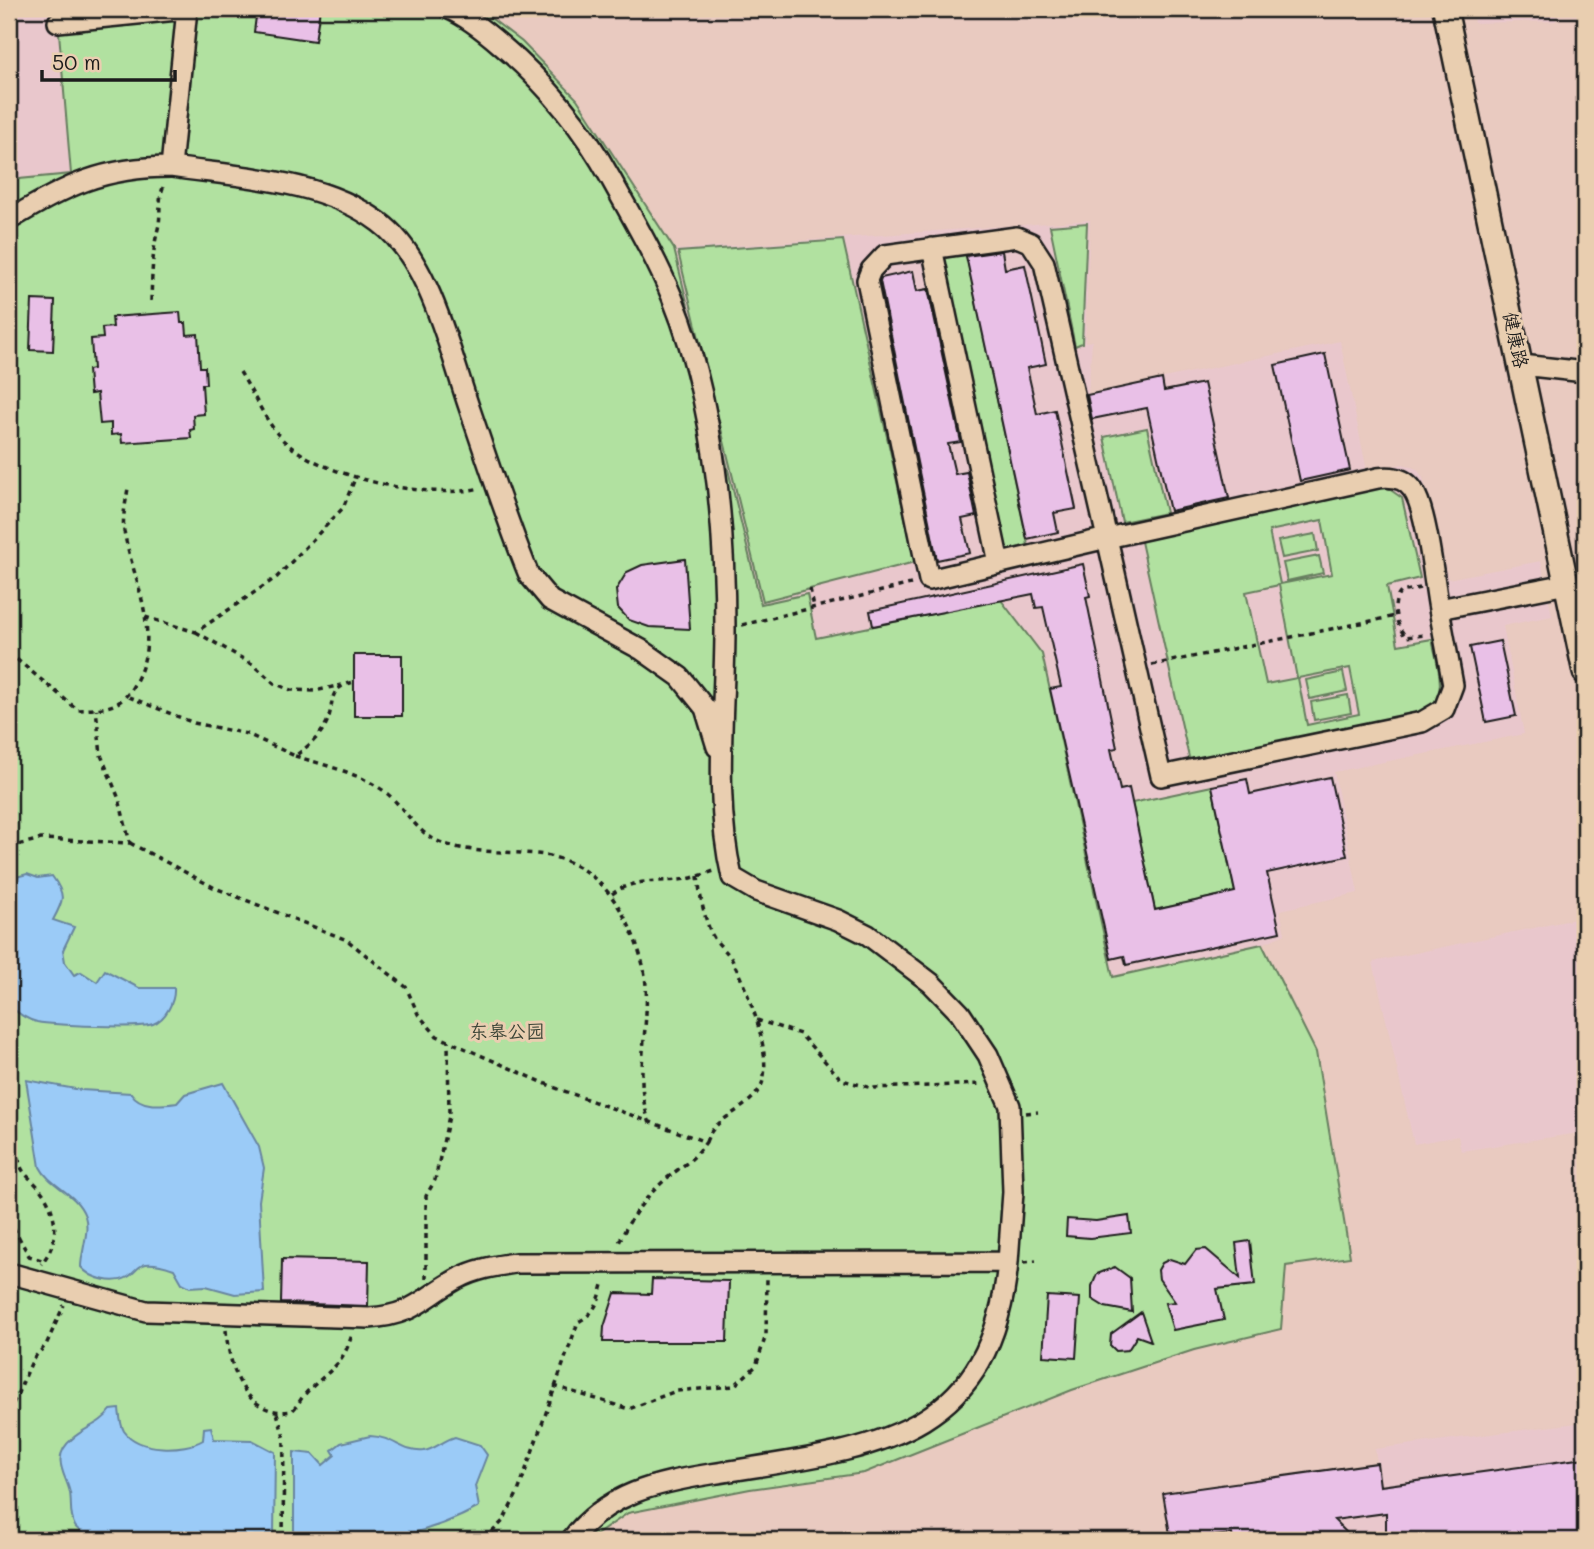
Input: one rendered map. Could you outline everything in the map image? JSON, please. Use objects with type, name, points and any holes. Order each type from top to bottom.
[{"type":"main road","name":"健康路","points":[[1445,9],[1585,672]]},
{"type":"street","points":[[58,22],[187,9],[170,167]]},
{"type":"street","points":[[449,9],[489,35],[537,75],[567,109],[601,160],[672,297],[693,358],[709,435],[723,556],[725,629],[722,769],[732,877],[868,935],[931,983],[961,1013],[988,1055],[1010,1106],[1013,1192],[1004,1301],[994,1337],[976,1368],[949,1404],[914,1428],[874,1444],[653,1484],[601,1510],[571,1540]]},
{"type":"street","points":[[9,220],[44,199],[88,178],[130,167],[170,167],[286,184],[342,202],[379,222],[407,250],[434,306],[529,575],[550,600],[642,650],[680,677],[705,708],[722,769]]},
{"type":"street","points":[[932,248],[884,256],[871,270],[867,280],[930,580],[1107,538],[1388,477],[1406,483],[1418,499],[1453,685],[1444,709],[1422,722],[1161,776],[1137,668],[1107,538],[1047,275],[1038,251],[1031,243],[1017,237],[932,248]]},
{"type":"street","points":[[932,248],[999,563]]},
{"type":"street","points":[[1522,365],[1585,372]]},
{"type":"street","points":[[1439,608],[1567,584]]},
{"type":"street","points":[[18,1275],[146,1311],[356,1318],[394,1317],[480,1269],[515,1263],[1007,1262]]},
{"type":"path","points":[[151,301],[153,242],[159,227],[158,205],[170,167]]},
{"type":"path","points":[[240,372],[283,440],[318,461],[372,482],[424,491],[467,491],[495,485]]},
{"type":"path","points":[[196,632],[277,577],[343,508],[356,476]]},
{"type":"path","points":[[9,653],[78,709],[107,708],[129,696],[144,664],[149,644],[123,527],[128,488]]},
{"type":"path","points":[[725,629],[930,580]]},
{"type":"path","points":[[1424,588],[1439,608],[1432,632],[1410,638],[1402,633],[1396,616],[1395,599],[1401,592],[1424,588]]},
{"type":"path","points":[[810,589],[814,607]]},
{"type":"path","points":[[1137,668],[1396,616]]},
{"type":"path","points":[[145,617],[196,632],[254,665],[274,683],[290,690],[315,691],[354,682]]},
{"type":"path","points":[[295,756],[312,743],[326,726],[335,692],[342,685]]},
{"type":"path","points":[[129,696],[194,723],[247,734],[380,789],[398,802],[419,829],[441,843],[479,851],[537,854],[562,860],[587,873],[612,894],[630,925],[643,967],[647,999],[643,1091],[645,1110],[650,1123]]},
{"type":"path","points":[[96,709],[101,755],[119,799],[130,843]]},
{"type":"path","points":[[9,847],[41,839],[130,843],[215,888],[347,940],[406,987],[418,1014],[437,1036],[553,1087],[706,1142]]},
{"type":"path","points":[[612,894],[622,886],[698,876],[729,864]]},
{"type":"path","points":[[474,1540],[488,1536],[503,1521],[518,1492],[578,1322],[590,1316],[597,1307],[610,1262],[628,1223],[647,1198],[668,1178],[691,1163],[718,1123],[750,1102],[762,1084],[763,1052],[757,1020],[730,957],[713,937],[702,909],[698,876]]},
{"type":"path","points":[[757,1020],[800,1034],[842,1080],[872,1088],[1000,1084]]},
{"type":"path","points":[[426,1301],[426,1195],[435,1180],[449,1116],[448,1041]]},
{"type":"path","points":[[9,1119],[15,1128],[21,1168],[48,1199],[54,1214],[53,1245],[45,1261],[18,1275]]},
{"type":"path","points":[[9,1219],[29,1256],[45,1261]]},
{"type":"path","points":[[554,1386],[629,1409],[676,1391],[734,1386],[756,1366],[766,1335],[767,1262]]},
{"type":"path","points":[[9,1413],[33,1359],[46,1345],[72,1291]]},
{"type":"path","points":[[224,1314],[230,1354],[242,1387],[249,1399],[261,1408],[277,1413],[292,1411],[305,1394],[337,1366],[351,1339],[356,1318]]},
{"type":"path","points":[[277,1413],[284,1437],[284,1540]]},
{"type":"path","points":[[9,1527],[20,1540]]},
{"type":"shaded area","points":[[9,9],[57,9],[71,175],[9,180]]},
{"type":"shaded area","points":[[1471,9],[1556,9],[1556,21],[1474,23]]},
{"type":"shaded area","points":[[1090,220],[1085,342],[1092,341],[1088,394],[1340,341],[1367,471],[1403,464],[1417,469],[1423,478],[1448,579],[1541,561],[1552,616],[1503,626],[1524,734],[1334,772],[1358,893],[1280,910],[1285,934],[1262,944],[1113,977],[1042,655],[1001,600],[815,638],[762,604],[674,250]]},
{"type":"shaded area","points":[[1585,917],[1585,1132],[1461,1151],[1458,1136],[1414,1144],[1373,962]]},
{"type":"shaded area","points":[[1585,1422],[1585,1540],[1171,1540],[1163,1493],[1377,1463],[1375,1449]]},
{"type":"green space","name":"东皋公园","points":[[57,9],[479,9],[522,42],[577,99],[674,249],[761,604],[807,594],[816,638],[1001,600],[1042,654],[1113,977],[1262,944],[1316,1052],[1350,1257],[1286,1266],[1281,1329],[1194,1350],[1072,1390],[864,1473],[750,1489],[628,1513],[589,1540],[9,1540],[9,180],[71,174]]},
{"type":"green space","points":[[1087,223],[1082,343],[1075,346],[1050,226]]},
{"type":"green space","points":[[843,240],[915,562],[763,601],[678,252]]},
{"type":"green space","points":[[966,254],[1028,545],[1003,551],[940,259]]},
{"type":"green space","points":[[1147,428],[1166,513],[1122,522],[1104,437]]},
{"type":"green space","points":[[1385,486],[1402,498],[1420,578],[1387,586],[1398,645],[1432,639],[1440,678],[1440,688],[1433,705],[1425,712],[1190,762],[1140,537]],"holes":[[[1322,520],[1332,574],[1280,584],[1269,531]],[[1279,585],[1297,678],[1266,684],[1246,592]],[[1350,668],[1359,714],[1307,725],[1298,678]]]},
{"type":"green space","points":[[1315,534],[1318,551],[1282,558],[1278,541]]},
{"type":"green space","points":[[1319,556],[1323,573],[1287,581],[1283,563]]},
{"type":"green space","points":[[1343,672],[1347,691],[1310,699],[1306,680]]},
{"type":"green space","points":[[1348,695],[1351,713],[1314,720],[1311,702]]},
{"type":"green space","points":[[1212,786],[1235,892],[1155,910],[1132,803]]},
{"type":"water","points":[[27,874],[38,878],[52,876],[60,888],[62,898],[53,920],[74,927],[63,950],[65,962],[74,975],[81,972],[97,982],[105,970],[139,988],[174,988],[171,1004],[158,1022],[132,1026],[96,1026],[37,1022],[18,1013],[9,1005],[9,879]]},
{"type":"water","points":[[26,1080],[81,1090],[131,1093],[140,1101],[158,1105],[177,1103],[185,1094],[223,1083],[259,1147],[264,1168],[259,1201],[264,1292],[235,1294],[206,1286],[190,1287],[182,1283],[174,1269],[153,1264],[143,1265],[128,1277],[116,1280],[103,1280],[85,1271],[81,1267],[85,1216],[76,1201],[50,1180],[40,1167]]},
{"type":"water","points":[[119,1409],[124,1431],[140,1443],[162,1448],[195,1444],[203,1440],[204,1428],[211,1427],[214,1439],[252,1440],[275,1452],[274,1536],[255,1536],[242,1540],[90,1540],[73,1522],[70,1493],[60,1460],[65,1446],[77,1435],[111,1410]]},
{"type":"water","points":[[370,1436],[386,1439],[416,1451],[428,1450],[455,1437],[480,1445],[487,1455],[475,1486],[479,1507],[434,1527],[389,1537],[343,1540],[294,1535],[294,1452],[313,1454],[323,1465],[335,1455],[332,1450],[341,1443]]},
{"type":"building","points":[[257,9],[320,9],[315,41],[254,32]]},
{"type":"building","points":[[1002,251],[1005,269],[1025,265],[1046,364],[1027,368],[1037,414],[1055,410],[1076,509],[1054,513],[1058,532],[1027,539],[966,256]]},
{"type":"building","points":[[913,271],[917,291],[928,289],[961,442],[948,444],[955,474],[967,472],[976,516],[962,519],[970,553],[937,560],[880,281],[881,278]]},
{"type":"building","points":[[32,300],[55,301],[53,351],[30,350]]},
{"type":"building","points":[[180,312],[181,323],[186,323],[187,335],[198,334],[200,367],[205,367],[206,384],[202,384],[204,414],[193,415],[194,429],[190,430],[191,438],[122,443],[121,434],[111,435],[111,423],[100,424],[97,393],[90,394],[88,370],[93,369],[91,339],[103,338],[102,328],[113,327],[112,317]]},
{"type":"building","points":[[1325,354],[1350,470],[1300,481],[1275,365]]},
{"type":"building","points":[[1162,379],[1164,391],[1204,383],[1229,498],[1170,511],[1147,408],[1092,419],[1087,395]]},
{"type":"building","points":[[685,559],[690,629],[649,627],[629,620],[618,608],[616,590],[627,572],[642,565]]},
{"type":"building","points":[[1083,564],[1090,596],[1086,597],[1117,748],[1111,749],[1120,790],[1129,788],[1155,910],[1235,892],[1212,786],[1247,779],[1250,794],[1330,777],[1347,856],[1267,873],[1280,932],[1126,965],[1124,956],[1111,959],[1050,689],[1061,687],[1043,607],[1036,608],[1033,594],[873,626],[870,611]]},
{"type":"building","points":[[1500,641],[1516,716],[1486,722],[1470,647]]},
{"type":"building","points":[[354,655],[402,655],[402,716],[354,716]]},
{"type":"building","points":[[1129,1216],[1131,1233],[1090,1238],[1066,1236],[1067,1219],[1096,1221]]},
{"type":"building","points":[[1250,1241],[1255,1285],[1217,1289],[1224,1320],[1173,1330],[1165,1303],[1175,1302],[1159,1279],[1158,1270],[1162,1263],[1170,1259],[1185,1264],[1196,1250],[1206,1249],[1240,1278],[1236,1243]]},
{"type":"building","points":[[282,1259],[369,1261],[368,1306],[281,1303]]},
{"type":"building","points":[[1115,1267],[1130,1278],[1132,1312],[1105,1307],[1092,1299],[1092,1286],[1097,1274]]},
{"type":"building","points":[[652,1279],[729,1281],[727,1342],[603,1342],[604,1327],[615,1293],[651,1294]]},
{"type":"building","points":[[1047,1296],[1080,1298],[1076,1358],[1043,1356]]},
{"type":"building","points":[[1141,1312],[1151,1341],[1137,1336],[1128,1350],[1116,1351],[1110,1345],[1111,1334]]},
{"type":"building","points":[[1585,1458],[1585,1540],[1386,1540],[1386,1513],[1334,1520],[1354,1540],[1233,1540],[1232,1534],[1171,1540],[1163,1493],[1377,1463],[1380,1486]]}]
